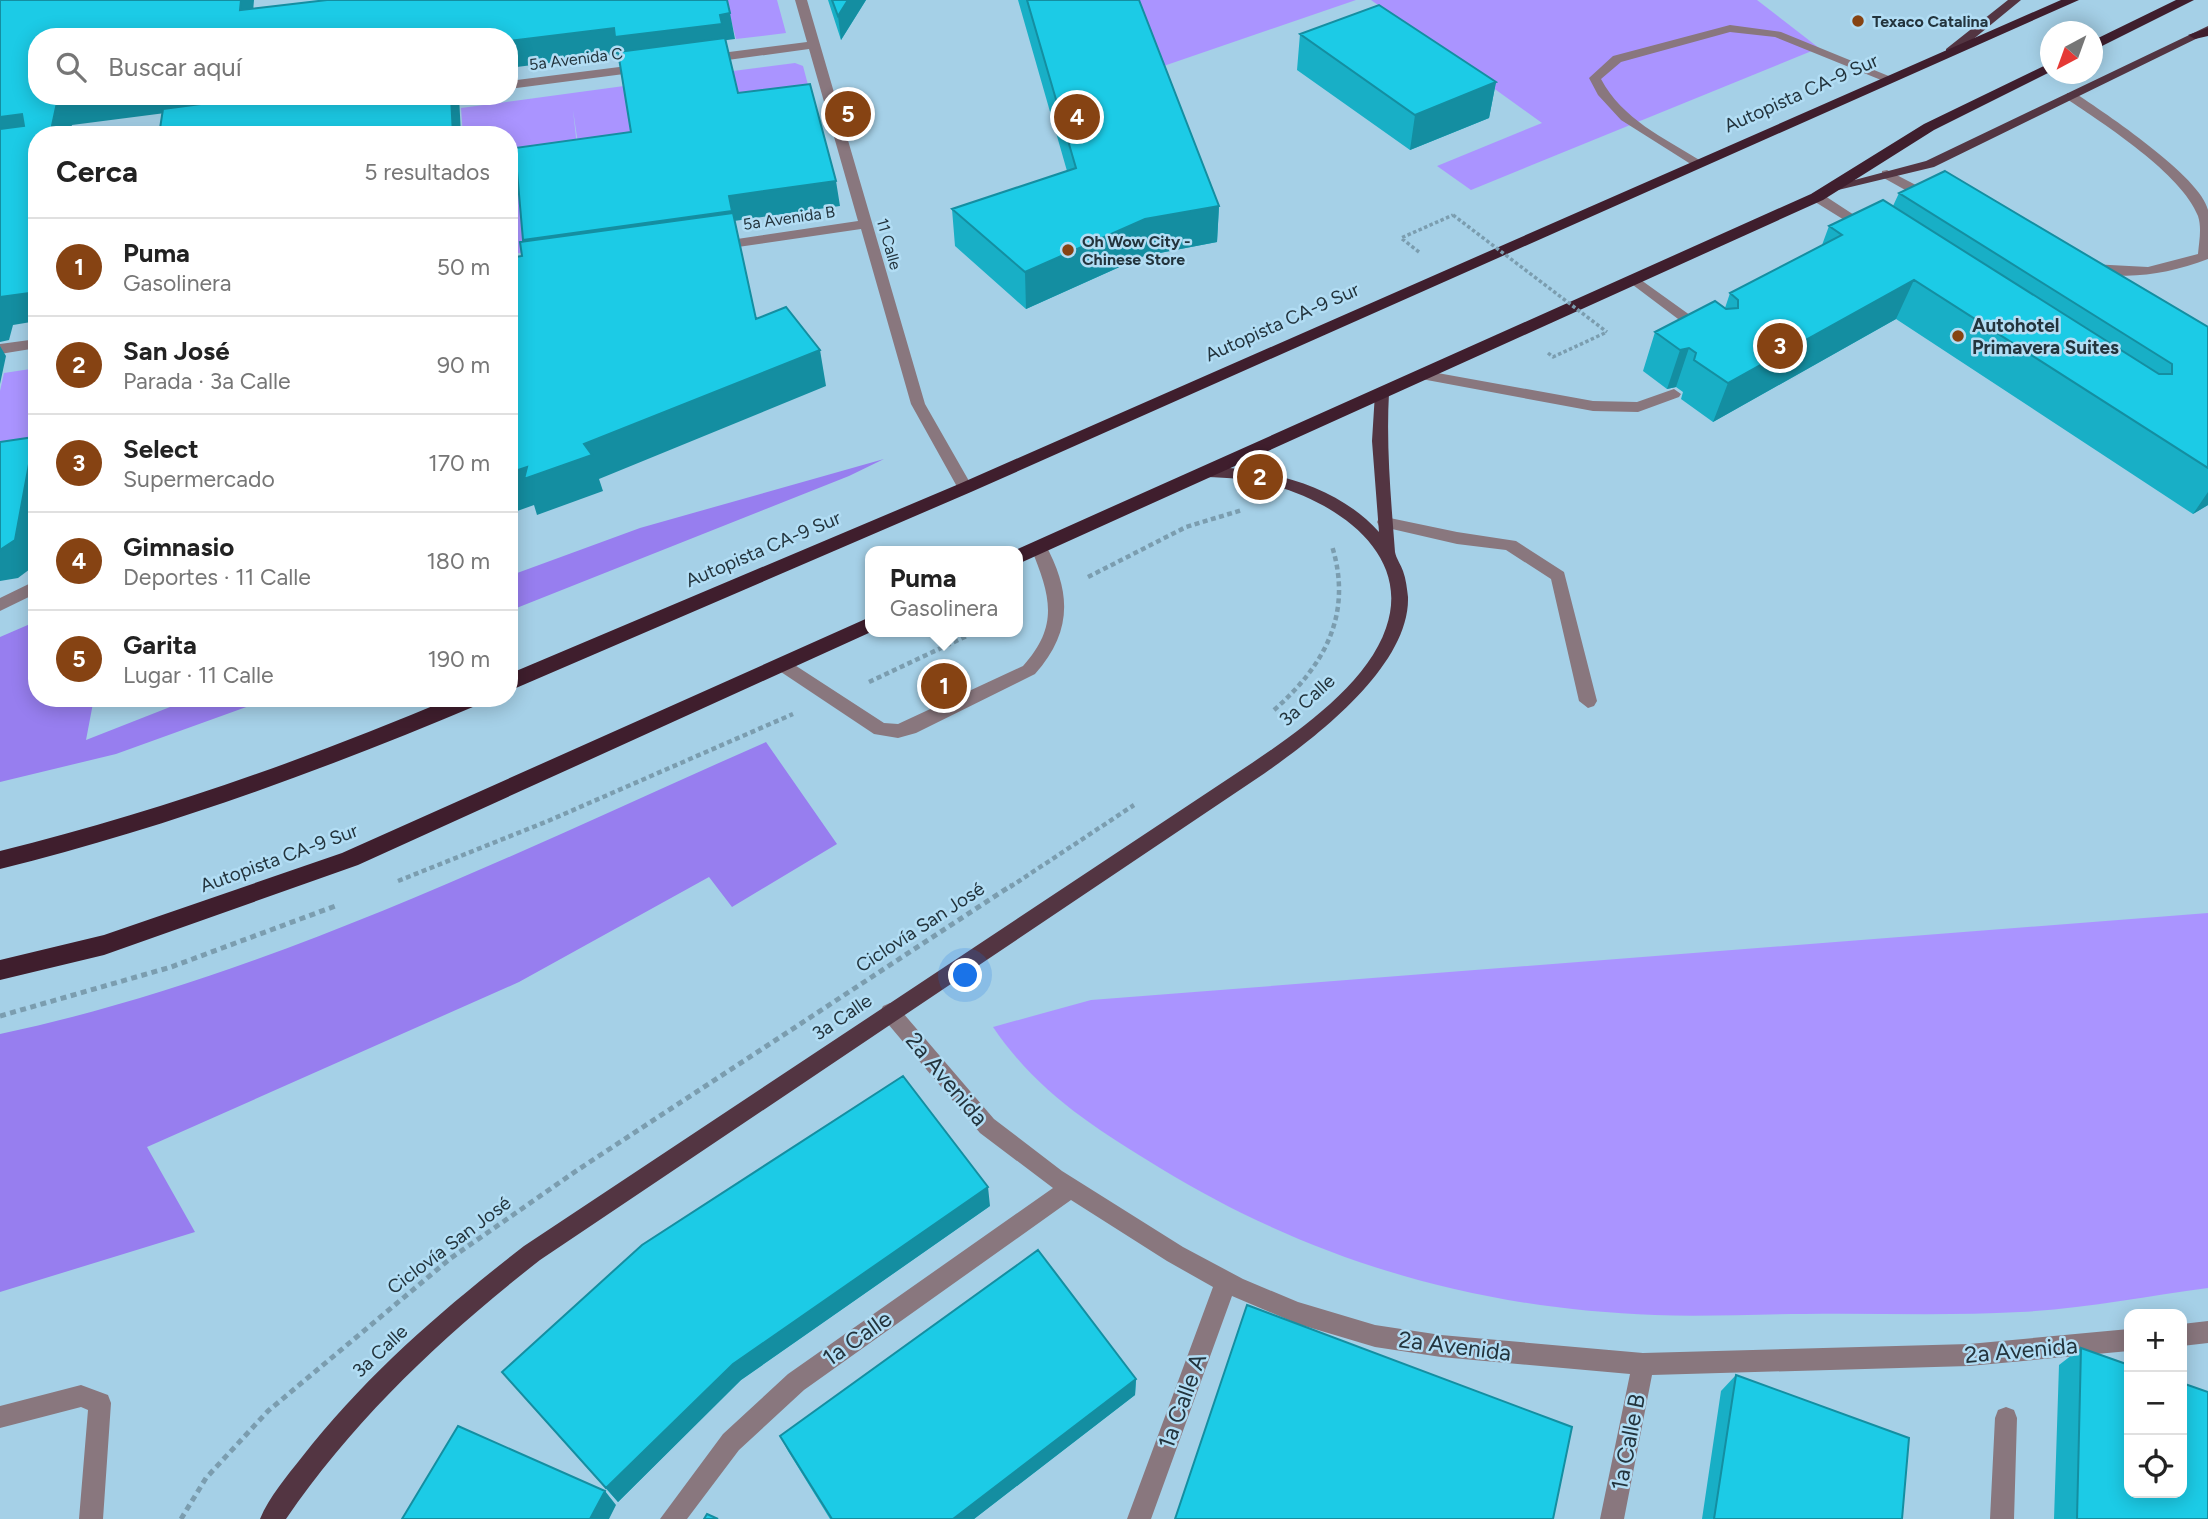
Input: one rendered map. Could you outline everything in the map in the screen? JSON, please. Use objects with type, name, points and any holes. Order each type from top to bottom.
[{"type":"highway","name":"Autopista CA-9 Sur","points":[[518,679],[965,488],[2072,0]]},
{"type":"highway","points":[[2103,42],[2187,0]]},
{"type":"highway","points":[[1023,554],[1817,197],[1928,127],[2040,72]]},
{"type":"highway","name":"Autopista CA-9 Sur","points":[[0,970],[104,945],[350,859],[865,626]]},
{"type":"highway","points":[[0,860],[94,839],[358,748],[452,707]]},
{"type":"main road","points":[[1950,52],[2015,0]]},
{"type":"main road","points":[[1838,186],[1930,164],[2204,32]]},
{"type":"main road","name":"3a Calle","points":[[272,1519],[332,1436],[365,1397],[485,1289],[532,1253],[1285,751],[1333,712],[1377,660],[1399,616],[1400,583],[1388,551],[1385,522],[1379,441],[1382,393]]},
{"type":"main road","name":"3a Calle","points":[[1206,472],[1260,477],[1310,493],[1354,518],[1388,551]]},
{"type":"street","name":"11 Calle","points":[[801,0],[918,404],[965,488]]},
{"type":"street","points":[[1697,164],[1621,114],[1601,94],[1595,78],[1617,59],[1730,28],[1777,34],[1889,79]]},
{"type":"street","points":[[689,62],[813,45]]},
{"type":"street","name":"5a Avenida C","points":[[518,84],[661,65]]},
{"type":"street","points":[[2071,96],[2106,120],[2188,187],[2205,218],[2204,256],[2165,270],[2133,274],[2078,264]]},
{"type":"street","points":[[1887,174],[1947,206]]},
{"type":"street","points":[[1817,197],[1885,240]]},
{"type":"street","name":"5a Avenida B","points":[[696,249],[865,224]]},
{"type":"street","points":[[1634,279],[1717,342]]},
{"type":"street","points":[[0,349],[28,345]]},
{"type":"street","points":[[1421,375],[1593,406],[1639,408],[1674,394]]},
{"type":"street","points":[[1385,522],[1457,538],[1510,545],[1558,576],[1588,701]]},
{"type":"street","points":[[781,664],[880,729],[898,731],[910,727],[1029,670],[1045,655],[1053,635],[1057,593],[1038,548]]},
{"type":"street","points":[[0,605],[28,591]]},
{"type":"street","name":"2a Avenida","points":[[891,1012],[987,1126],[1070,1188],[1226,1282],[1297,1313],[1375,1336],[1454,1348],[1643,1364],[1969,1355],[2124,1340]]},
{"type":"street","name":"1a Calle","points":[[672,1519],[731,1442],[796,1382],[1070,1188]]},
{"type":"street","name":"1a Calle A","points":[[1139,1519],[1226,1282]]},
{"type":"street","points":[[2187,1334],[2208,1332]]},
{"type":"street","name":"1a Calle B","points":[[1612,1519],[1643,1364]]},
{"type":"street","points":[[0,1417],[81,1396],[100,1403],[91,1519]]},
{"type":"street","points":[[2002,1519],[2006,1418]]},
{"type":"path","points":[[1401,238],[1453,215],[1607,332],[1553,357]]},
{"type":"path","points":[[1057,593],[1211,517],[1233,510],[1254,509]]},
{"type":"path","points":[[1263,719],[1283,703],[1306,676],[1325,648],[1338,618],[1342,575],[1331,544],[1324,539]]},
{"type":"path","name":"Ciclovía San José","points":[[181,1519],[206,1478],[268,1411],[451,1258],[579,1169],[1144,798]]},
{"type":"shaded area","points":[[726,0],[777,0],[786,33],[736,39]]},
{"type":"shaded area","points":[[1125,0],[1356,0],[1152,70]]},
{"type":"shaded area","points":[[1371,0],[1757,0],[1819,48],[1471,190],[1437,166],[1542,123]]},
{"type":"shaded area","points":[[795,63],[803,66],[820,130],[750,140],[733,71]]},
{"type":"shaded area","points":[[624,86],[636,156],[581,164],[573,110],[579,164],[518,173],[518,126],[462,126],[461,108],[518,105],[518,100]]},
{"type":"shaded area","points":[[521,173],[528,252],[518,253],[518,174]]},
{"type":"shaded area","points":[[28,369],[28,466],[0,471],[0,391],[4,373]]},
{"type":"shaded area","points":[[884,459],[849,476],[518,607],[518,573],[640,528]]},
{"type":"shaded area","points":[[28,625],[28,707],[92,707],[86,740],[170,707],[246,707],[116,754],[0,782],[0,637]]},
{"type":"shaded area","points":[[766,742],[837,844],[732,907],[709,877],[519,982],[147,1147],[195,1232],[0,1292],[0,1034],[99,1010],[294,946],[485,868]]},
{"type":"shaded area","points":[[2208,913],[2208,1288],[2044,1310],[1966,1314],[1655,1315],[1524,1303],[1398,1274],[1336,1254],[1276,1229],[1218,1201],[1160,1168],[1068,1107],[1029,1071],[993,1027],[1091,1000]]},
{"type":"building","points":[[0,0],[241,0],[240,10],[327,0],[727,0],[730,13],[720,15],[722,24],[615,37],[614,28],[518,40],[518,28],[28,28],[28,105],[56,105],[52,126],[28,126],[28,293],[0,297],[0,129],[24,126],[22,114],[0,117]]},
{"type":"building","points":[[832,0],[848,0],[838,16]]},
{"type":"building","points":[[1027,0],[1139,0],[1219,206],[1145,219],[1025,272],[952,209],[1076,168]]},
{"type":"building","points":[[1379,5],[1496,82],[1415,115],[1300,34]]},
{"type":"building","points":[[725,38],[738,93],[810,84],[836,181],[729,196],[732,211],[523,240],[518,148],[631,132],[618,52]]},
{"type":"building","points":[[193,105],[451,105],[453,126],[160,126],[163,109]]},
{"type":"building","points":[[1945,171],[2208,327],[2208,468],[1914,280],[1728,383],[1694,360],[1696,353],[1689,348],[1680,350],[1655,332],[1715,301],[1726,309],[1738,308],[1738,300],[1730,293],[1842,235],[1829,226],[1883,200],[2159,374],[2172,374],[2172,364],[1899,193]]},
{"type":"building","points":[[733,213],[756,319],[786,307],[820,350],[584,444],[592,455],[524,479],[527,467],[518,470],[518,257],[522,256],[520,242]]},
{"type":"building","points":[[28,438],[28,470],[15,540],[0,550],[0,442]]},
{"type":"building","points":[[903,1076],[988,1187],[733,1364],[606,1488],[502,1372],[642,1245]]},
{"type":"building","points":[[1038,1250],[1136,1379],[953,1519],[832,1519],[780,1436]]},
{"type":"building","points":[[1247,1305],[1572,1427],[1553,1519],[1175,1519]]},
{"type":"building","points":[[2081,1348],[2124,1363],[2124,1498],[2187,1498],[2187,1385],[2208,1392],[2208,1519],[2077,1519]]},
{"type":"building","points":[[1736,1375],[1909,1438],[1902,1519],[1714,1519]]},
{"type":"building","points":[[458,1426],[605,1491],[590,1519],[402,1519]]},
{"type":"building","points":[[707,1514],[718,1519],[704,1519]]},
{"type":"place","name":"Texaco Catalina","points":[[1858,21]]},
{"type":"place","name":"Garita","points":[[848,114]]},
{"type":"place","name":"Gimnasio","points":[[1077,117]]},
{"type":"place","name":"Oh Wow City - Chinese Store","points":[[1068,250]]},
{"type":"place","name":"Autohotel Primavera Suites","points":[[1958,336]]},
{"type":"place","name":"Select","points":[[1780,346]]},
{"type":"place","name":"San José","points":[[1260,477]]},
{"type":"place","name":"Puma","points":[[944,686]]}]
